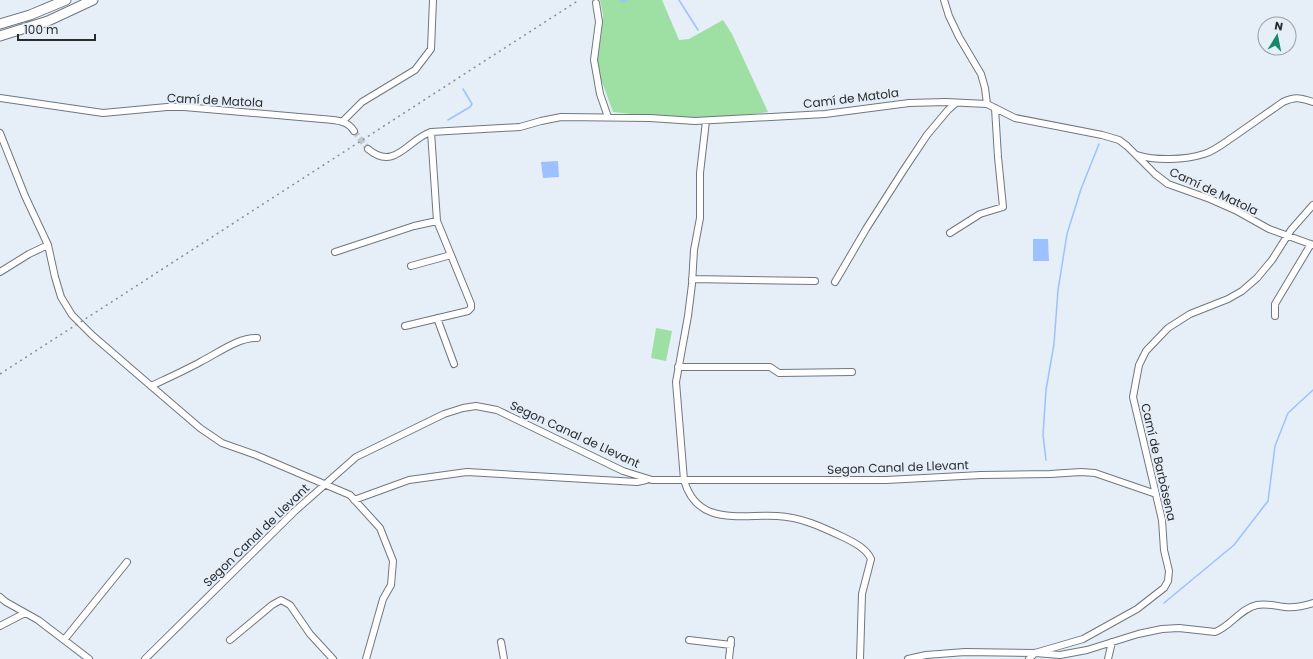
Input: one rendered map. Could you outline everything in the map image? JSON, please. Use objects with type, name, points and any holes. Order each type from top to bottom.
[{"type":"highway","points":[[0,24],[30,15],[66,0]]},
{"type":"highway","points":[[0,36],[48,21],[93,0]]},
{"type":"street","points":[[342,122],[362,102],[415,70],[431,49],[433,0]]},
{"type":"street","points":[[944,0],[949,16],[959,37],[981,74],[987,104]]},
{"type":"street","points":[[596,3],[599,22],[594,60],[600,94],[608,117]]},
{"type":"street","name":"Camí de Matola","points":[[0,98],[103,113],[166,107],[184,107],[322,119],[342,122],[352,127],[354,131]]},
{"type":"street","points":[[1134,154],[1145,158],[1160,159],[1186,158],[1205,154],[1221,145],[1283,102],[1292,98],[1299,98],[1313,102]]},
{"type":"street","name":"Camí de Matola","points":[[430,132],[520,127],[562,117],[650,118],[692,121],[825,114],[909,103],[987,104],[1015,118],[1102,135],[1119,140],[1155,174],[1168,184],[1210,199],[1235,210],[1269,229],[1288,237],[1312,244]]},
{"type":"street","points":[[835,282],[866,228],[927,135],[948,110],[956,103]]},
{"type":"street","points":[[950,234],[980,214],[1003,206],[995,108]]},
{"type":"street","points":[[706,120],[700,173],[700,218],[694,250],[688,316],[678,367],[676,394],[686,488],[698,504],[708,511],[718,515],[777,516],[799,519],[821,526],[850,540],[868,552],[871,559],[862,594],[860,659]]},
{"type":"street","points":[[368,149],[381,156],[396,155],[405,150],[424,134],[430,132],[437,221],[471,304],[471,308],[468,311],[405,326]]},
{"type":"street","points":[[0,133],[25,196],[48,245],[61,297],[72,315],[92,335],[200,428],[222,442],[326,483],[350,495],[380,528],[393,561],[390,585],[383,599],[366,659]]},
{"type":"street","name":"Camí de Barbàsena","points":[[1035,653],[1083,639],[1137,609],[1157,595],[1164,588],[1168,581],[1170,570],[1164,550],[1162,520],[1133,398],[1139,365],[1146,351],[1168,328],[1190,314],[1228,299],[1242,291],[1257,278],[1288,237],[1291,230],[1313,205]]},
{"type":"street","points":[[335,252],[414,226],[437,221]]},
{"type":"street","points":[[1275,316],[1275,304],[1312,244]]},
{"type":"street","points":[[0,272],[29,254],[48,245]]},
{"type":"street","points":[[411,266],[450,255]]},
{"type":"street","points":[[692,280],[815,281]]},
{"type":"street","points":[[437,318],[454,364]]},
{"type":"street","points":[[151,386],[202,362],[230,346],[250,338],[257,338]]},
{"type":"street","points":[[678,367],[770,367],[779,373],[852,372]]},
{"type":"street","name":"Segon Canal de Llevant","points":[[146,659],[295,511],[356,457],[444,414],[463,408],[476,406],[497,410],[623,471],[649,479],[886,480],[981,475],[1095,473],[1156,494]]},
{"type":"street","points":[[354,500],[409,480],[467,472],[637,482],[649,479]]},
{"type":"street","points":[[64,640],[127,562]]},
{"type":"street","points":[[0,597],[38,620],[89,659]]},
{"type":"street","points":[[230,640],[272,605],[281,600],[290,605],[310,634],[333,659]]},
{"type":"street","points":[[908,659],[926,655],[965,652],[1035,653],[1060,655],[1087,650],[1138,634],[1162,629],[1179,628],[1215,632],[1256,605],[1286,607],[1305,606],[1313,603]]},
{"type":"street","points":[[0,626],[25,613]]},
{"type":"street","points":[[689,640],[731,643],[730,659]]},
{"type":"street","points":[[501,642],[504,659]]},
{"type":"street","points":[[1108,659],[1112,642]]},
{"type":"street","points":[[1029,659],[1035,653]]},
{"type":"green space","points":[[600,0],[662,0],[679,40],[689,39],[723,20],[732,34],[768,112],[695,121],[613,112],[594,60],[601,38],[603,15]]},
{"type":"green space","points":[[656,328],[672,331],[666,361],[651,358]]},
{"type":"water","points":[[558,161],[559,177],[543,178],[541,162]]},
{"type":"water","points":[[1033,239],[1048,239],[1049,261],[1033,261]]},
{"type":"waterway","points":[[620,0],[623,2],[627,0]]},
{"type":"waterway","points":[[679,0],[698,30]]},
{"type":"waterway","points":[[448,120],[470,107],[472,104],[463,89]]},
{"type":"waterway","points":[[1046,460],[1043,435],[1046,390],[1054,344],[1058,290],[1067,234],[1081,189],[1099,144]]},
{"type":"waterway","points":[[1164,603],[1234,545],[1268,501],[1275,446],[1288,413],[1313,390]]},
{"type":"tunnel","points":[[354,131],[368,149]]},
{"type":"railway","points":[[0,374],[579,0]]}]
